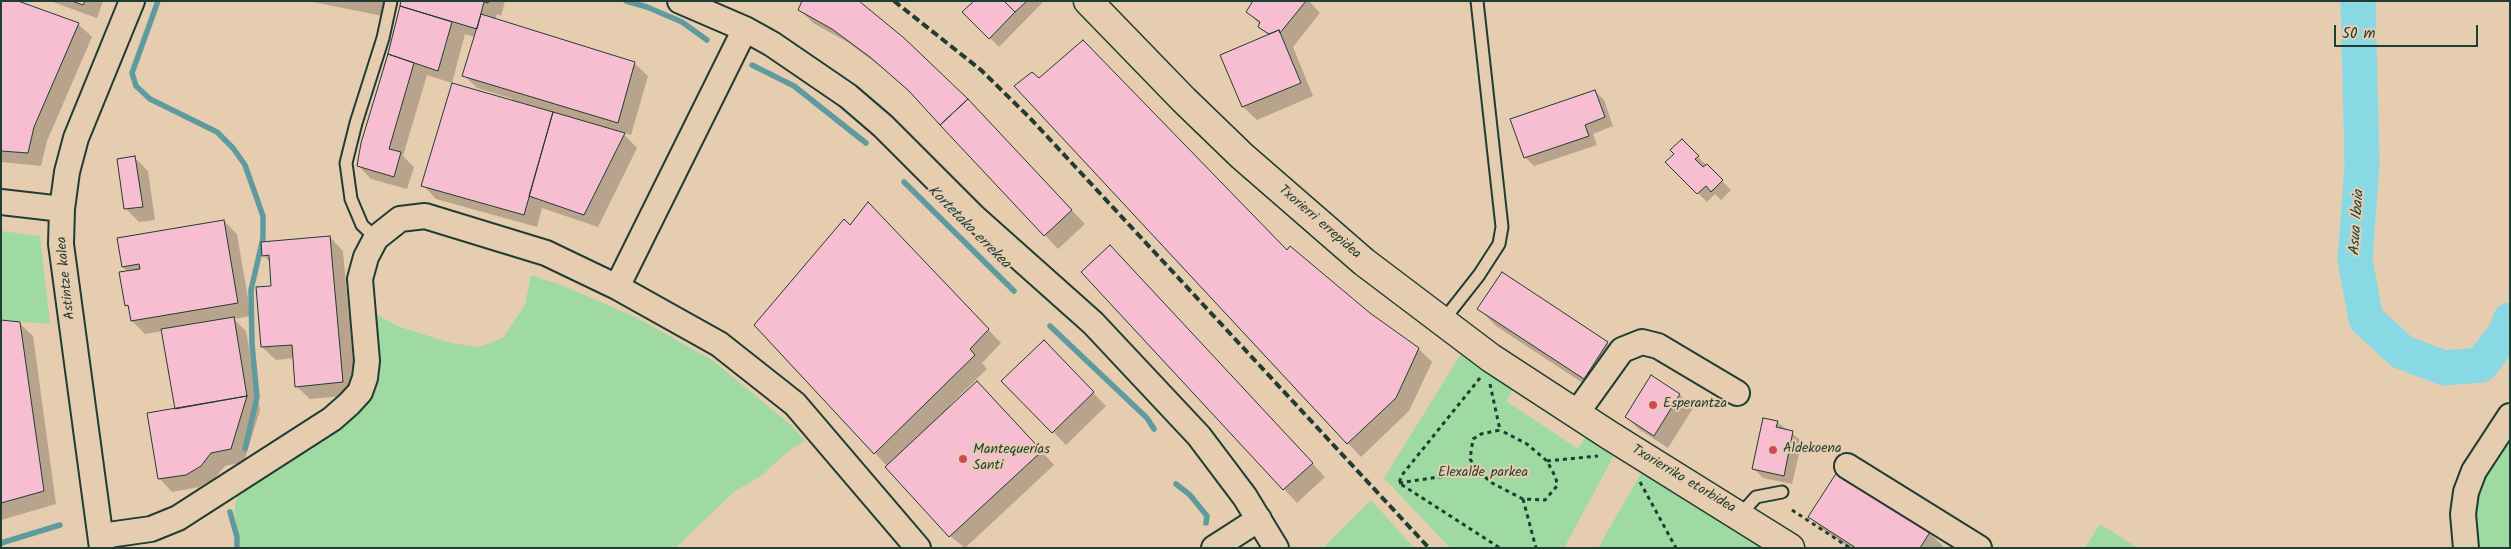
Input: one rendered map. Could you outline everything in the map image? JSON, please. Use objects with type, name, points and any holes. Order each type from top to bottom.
[{"type":"street","name":"Astintze kalea","points":[[102,542],[63,263],[61,244],[62,209],[67,172],[76,138],[132,1]]},
{"type":"street","points":[[680,1],[745,29],[788,54],[848,96],[883,126],[974,217],[1093,323],[1199,436],[1246,497],[1276,548]]},
{"type":"street","name":"Txorierri errepidea","points":[[1088,1],[1184,100],[1242,156],[1364,262],[1491,358],[1576,414]]},
{"type":"street","points":[[617,287],[745,29]]},
{"type":"street","points":[[1,202],[62,209]]},
{"type":"street","points":[[102,542],[151,529],[178,518],[332,418],[350,404],[360,392],[365,378],[366,361],[360,279],[366,257],[376,238],[400,218],[425,216],[476,239],[546,253],[617,287],[719,344],[796,404],[918,548]]},
{"type":"street","points":[[1576,414],[1622,350],[1642,342],[1658,346],[1737,393]]},
{"type":"street","name":"Txorierriko etorbidea","points":[[1576,414],[1790,548]]},
{"type":"street","points":[[2466,548],[2463,514],[2466,492],[2474,472],[2510,416]]},
{"type":"street","points":[[1847,466],[1973,546]]},
{"type":"street","points":[[1214,548],[1259,519]]},
{"type":"lane","points":[[376,238],[362,225],[351,199],[346,163],[356,123],[383,38],[391,1]]},
{"type":"lane","points":[[1442,322],[1479,275],[1498,244],[1502,226],[1477,1]]},
{"type":"lane","points":[[1740,515],[1756,497],[1782,492]]},
{"type":"path","points":[[1398,483],[1402,475],[1472,387],[1478,380],[1485,377]]},
{"type":"path","points":[[1489,380],[1500,430]]},
{"type":"path","points":[[1500,430],[1527,444],[1546,460],[1556,478],[1557,486],[1545,500],[1523,500],[1492,483],[1478,471],[1470,460],[1473,439],[1481,434],[1500,430]]},
{"type":"path","points":[[1546,460],[1606,455]]},
{"type":"path","points":[[1398,483],[1478,471]]},
{"type":"path","points":[[1638,477],[1676,548]]},
{"type":"path","points":[[1398,483],[1500,548]]},
{"type":"path","points":[[1523,500],[1536,548]]},
{"type":"path","points":[[1792,510],[1850,548]]},
{"type":"green space","points":[[1,231],[40,236],[50,324],[1,320]]},
{"type":"green space","points":[[531,275],[564,286],[637,318],[712,360],[791,425],[805,441],[788,451],[761,476],[735,491],[675,548],[241,548],[234,511],[242,475],[333,427],[348,422],[376,390],[380,373],[379,361],[369,310],[397,326],[451,343],[479,347],[503,338],[525,305]]},
{"type":"green space","name":"Elexalde parkea","points":[[1462,352],[1514,388],[1506,401],[1578,449],[1587,435],[1616,452],[1564,548],[1450,548],[1384,478]]},
{"type":"green space","points":[[2510,429],[2510,548],[2475,548],[2473,498],[2490,460]]},
{"type":"green space","points":[[1644,468],[1771,548],[1598,548]]},
{"type":"green space","points":[[1371,500],[1414,548],[1323,548]]},
{"type":"green space","points":[[2100,524],[2138,548],[2085,548]]},
{"type":"building","points":[[1,1],[18,1],[79,23],[34,127],[28,153],[1,151]]},
{"type":"building","points":[[72,1],[85,1],[83,5]]},
{"type":"building","points":[[401,1],[489,1],[488,3],[484,2],[477,29],[400,6]]},
{"type":"building","points":[[802,1],[859,1],[904,38],[968,99],[940,125],[909,91],[870,57],[832,29],[798,10]]},
{"type":"building","points":[[974,1],[1004,1],[1015,12],[989,39],[962,12]]},
{"type":"building","points":[[1004,1],[1027,1],[1015,12]]},
{"type":"building","points":[[1253,1],[1306,1],[1280,33],[1279,30],[1269,34],[1258,27],[1260,22],[1246,12]]},
{"type":"building","points":[[400,6],[452,22],[438,71],[388,54]]},
{"type":"building","points":[[481,14],[635,62],[618,123],[462,76]]},
{"type":"building","points":[[1279,30],[1301,83],[1242,107],[1220,55]]},
{"type":"building","points":[[1083,40],[1287,250],[1290,246],[1370,313],[1419,348],[1396,398],[1347,444],[1014,86],[1032,72],[1039,78]]},
{"type":"building","points":[[388,54],[414,63],[389,149],[401,152],[394,177],[357,166],[361,143]]},
{"type":"building","points":[[452,83],[553,112],[524,215],[421,186]]},
{"type":"building","points":[[1595,90],[1605,117],[1585,125],[1589,136],[1524,158],[1510,119]]},
{"type":"building","points":[[968,99],[1072,210],[1044,236],[940,125]]},
{"type":"building","points":[[553,112],[625,133],[584,215],[529,196]]},
{"type":"building","points":[[1682,139],[1699,156],[1695,159],[1703,167],[1707,164],[1723,180],[1711,192],[1706,186],[1697,194],[1665,162],[1674,154],[1670,150]]},
{"type":"building","points":[[135,156],[143,207],[124,209],[117,159]]},
{"type":"building","points":[[868,202],[989,329],[970,349],[975,355],[874,454],[754,325],[844,219],[850,225]]},
{"type":"building","points":[[224,220],[238,303],[131,321],[128,305],[125,306],[119,272],[140,269],[139,264],[122,267],[117,238]]},
{"type":"building","points":[[330,236],[343,382],[295,387],[292,345],[261,347],[256,287],[271,286],[269,255],[262,256],[261,242]]},
{"type":"building","points":[[1110,245],[1313,463],[1283,490],[1081,272]]},
{"type":"building","points":[[1502,272],[1608,342],[1584,379],[1477,309]]},
{"type":"building","points":[[234,317],[247,396],[175,409],[161,329]]},
{"type":"building","points":[[1,320],[20,322],[44,491],[1,503]]},
{"type":"building","points":[[1044,340],[1094,392],[1052,433],[1001,381]]},
{"type":"building","name":"Esperantza","points":[[1651,375],[1680,394],[1654,436],[1625,417]]},
{"type":"building","name":"Mantequerías Santi","points":[[977,381],[1042,451],[949,537],[885,467]]},
{"type":"building","points":[[247,396],[231,449],[211,453],[201,466],[186,475],[158,479],[147,413]]},
{"type":"building","name":"Aldekoena","points":[[1763,418],[1778,421],[1776,427],[1793,431],[1784,476],[1752,469]]},
{"type":"building","points":[[1837,472],[1930,532],[1920,548],[1856,548],[1808,517]]},
{"type":"waterway","points":[[158,1],[132,73],[136,86],[150,99],[217,132],[233,148],[245,165],[263,216],[263,238],[251,290],[252,344],[257,397],[245,449]]},
{"type":"waterway","name":"Kortetako errekea","points":[[626,1],[647,7],[682,22],[707,40]]},
{"type":"waterway","name":"Asua Ibaia","points":[[2358,1],[2362,164],[2355,260],[2366,319],[2402,352],[2444,368],[2481,365],[2506,332],[2510,320]]},
{"type":"waterway","name":"Kortetako errekea","points":[[752,65],[794,86],[866,143]]},
{"type":"waterway","name":"Kortetako errekea","points":[[904,182],[1014,291]]},
{"type":"waterway","name":"Kortetako errekea","points":[[1050,326],[1147,418],[1154,429]]},
{"type":"waterway","name":"Kortetako errekea","points":[[1176,484],[1190,495],[1207,516],[1206,523]]},
{"type":"waterway","points":[[230,512],[237,537],[237,548]]},
{"type":"waterway","points":[[1,543],[60,525]]},
{"type":"railway","points":[[894,1],[981,70],[1030,118],[1429,548]]},
{"type":"place","name":"Esperantza","points":[[1653,405]]},
{"type":"place","name":"Aldekoena","points":[[1773,450]]},
{"type":"place","name":"Mantequerías Santi","points":[[963,459]]}]
